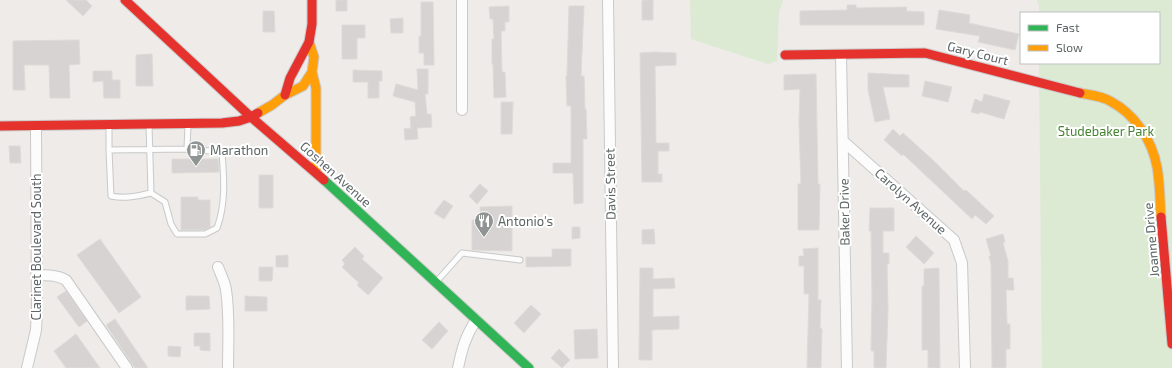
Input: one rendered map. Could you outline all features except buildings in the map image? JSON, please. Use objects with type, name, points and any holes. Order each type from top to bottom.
[{"type":"street","name":"Goshen Avenue","points":[[125,0],[251,117],[316,172],[529,368]]},
{"type":"street","points":[[285,95],[290,78],[309,42],[312,24],[312,0]]},
{"type":"street","points":[[462,0],[462,110]]},
{"type":"street","name":"Davis Street","points":[[608,0],[613,368]]},
{"type":"street","points":[[309,42],[314,57],[312,72],[316,88],[316,172]]},
{"type":"street","name":"Gary Court","points":[[785,55],[925,53],[1108,100],[1122,108],[1136,120],[1146,136]]},
{"type":"street","name":"Baker Drive","points":[[842,55],[847,368]]},
{"type":"street","points":[[0,126],[188,124],[239,121],[251,117],[272,105],[285,95],[303,86],[312,72]]},
{"type":"street","name":"Clarinet Boulevard South","points":[[27,368],[36,330],[36,126]]},
{"type":"street","name":"Joanne Drive","points":[[1146,136],[1151,146],[1157,167],[1172,344]]},
{"type":"street","name":"Carolyn Avenue","points":[[843,141],[954,240],[962,263],[965,368]]},
{"type":"street","points":[[218,267],[226,289],[228,368]]},
{"type":"street","points":[[36,275],[51,275],[66,280],[127,368]]},
{"type":"street","points":[[458,368],[467,333],[476,320]]},
{"type":"lane","points":[[149,124],[152,193]]},
{"type":"lane","points":[[187,149],[188,124]]},
{"type":"lane","points":[[109,125],[109,150],[111,196],[119,198],[136,197],[152,193],[165,202],[171,224],[177,234],[205,234],[217,228],[222,214],[224,177],[222,152],[187,149],[109,150]]},
{"type":"lane","points":[[436,283],[462,253],[520,260]]},
{"type":"green space","points":[[690,0],[783,0],[779,13],[777,61],[768,64],[691,39]]},
{"type":"green space","name":"Studebaker Park","points":[[1037,0],[1172,0],[1172,368],[1042,368],[1039,64],[1160,64],[1160,12],[1039,12]]},
{"type":"traffic: fast","points":[[324,180],[529,368]]},
{"type":"traffic: slow","points":[[258,113],[285,95],[303,86],[312,72],[314,57],[309,42]]},
{"type":"traffic: slow","points":[[312,72],[316,88],[316,172]]},
{"type":"traffic: slow","points":[[1080,93],[1107,99],[1119,106],[1135,120],[1147,138],[1155,157],[1157,167],[1161,217]]},
{"type":"traffic: jam","points":[[125,0],[251,117],[258,113]]},
{"type":"traffic: jam","points":[[285,95],[290,78],[309,42],[312,24],[312,0]]},
{"type":"traffic: jam","points":[[785,55],[925,53],[1080,93]]},
{"type":"traffic: jam","points":[[0,126],[222,123],[239,121],[251,117],[324,180]]},
{"type":"traffic: jam","points":[[1161,217],[1172,344]]},
{"type":"place","name":"Marathon","points":[[196,167]]},
{"type":"place","name":"Antonio's","points":[[484,238]]}]
